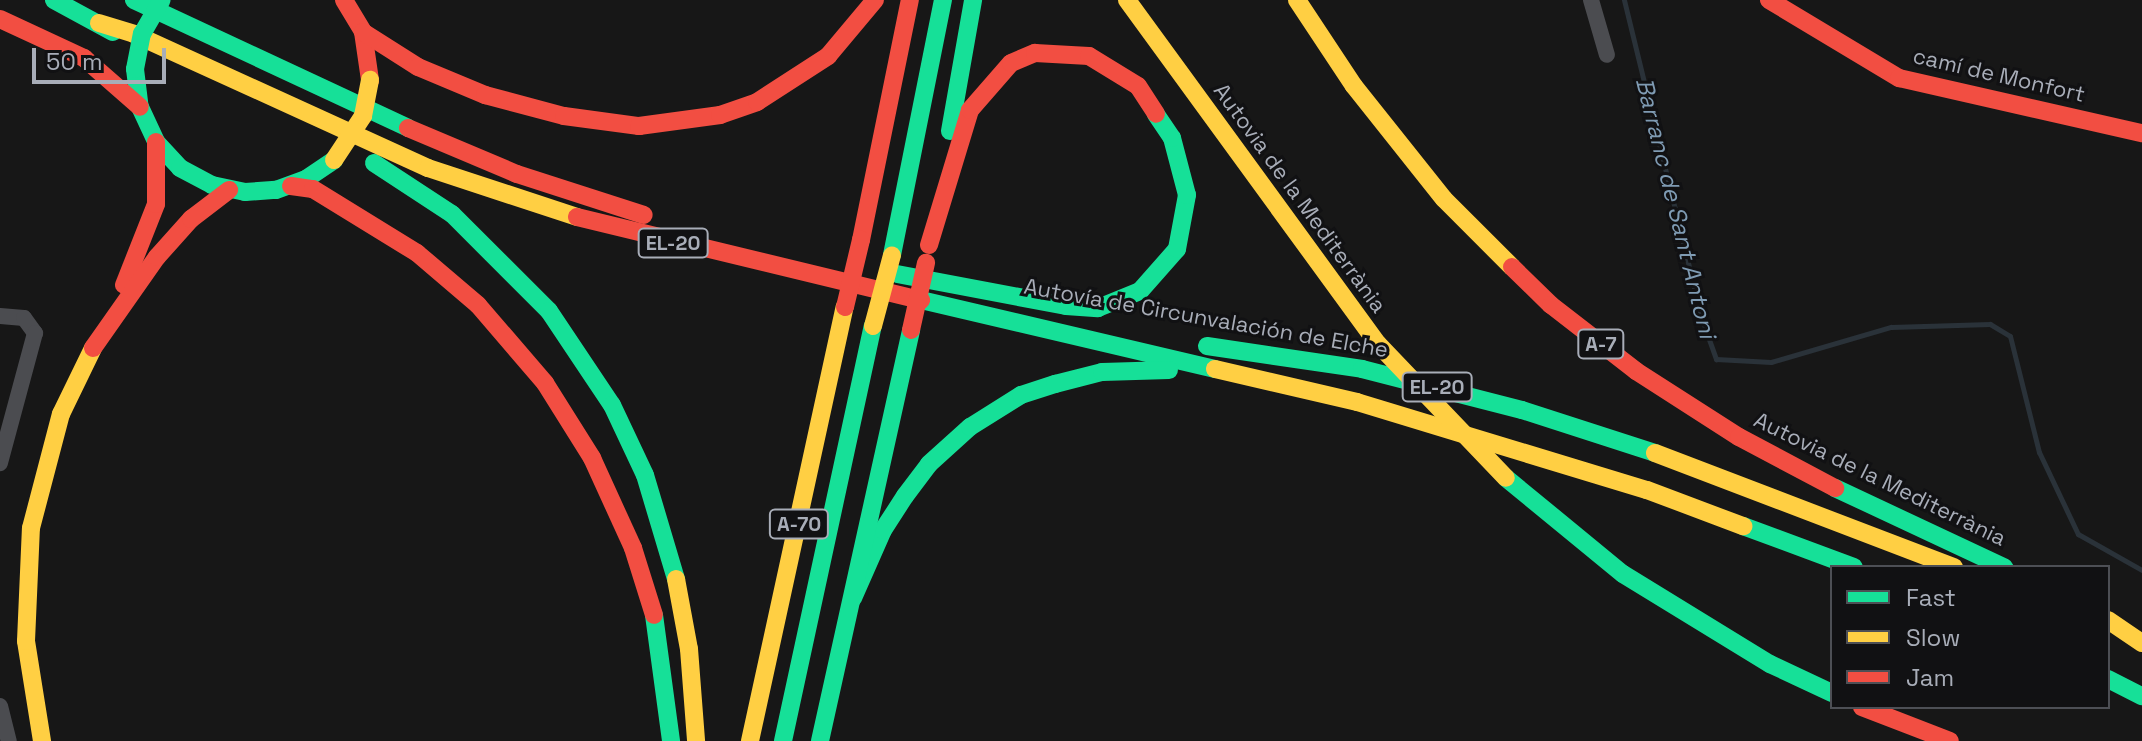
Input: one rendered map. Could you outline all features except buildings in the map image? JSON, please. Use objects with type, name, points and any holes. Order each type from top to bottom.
[{"type":"main road","name":"EL-20","points":[[54,0],[99,23],[134,34],[428,168],[510,197],[623,231],[1274,381],[1647,490],[1849,565]]},
{"type":"main road","name":"EL-20","points":[[134,0],[300,80],[517,174],[630,212],[902,275]]},
{"type":"main road","points":[[42,741],[26,641],[31,528],[61,414],[98,339],[156,204],[160,166],[156,142],[140,107],[135,69],[142,34],[162,0]]},
{"type":"main road","points":[[291,186],[334,160],[363,116],[370,80],[363,32],[344,0]]},
{"type":"main road","points":[[363,32],[418,67],[485,95],[564,116],[639,126],[720,115],[757,102],[828,56],[875,0]]},
{"type":"main road","name":"A-70","points":[[750,741],[861,240],[910,0]]},
{"type":"main road","name":"A-70","points":[[783,741],[873,326],[892,255],[943,0]]},
{"type":"main road","points":[[820,741],[927,254],[973,0]]},
{"type":"main road","name":"Autovia de la Mediterrània","points":[[1127,0],[1378,344],[1506,478],[1623,574],[1758,657],[1830,692]]},
{"type":"main road","name":"Autovia de la Mediterrània","points":[[1297,0],[1354,86],[1444,199],[1551,305],[1636,371],[1739,437],[2000,565]]},
{"type":"main road","name":"camí de Monfort","points":[[1769,0],[1899,78],[2142,133]]},
{"type":"main road","points":[[0,19],[84,58],[140,107]]},
{"type":"main road","points":[[99,23],[404,180],[484,243],[549,311],[612,405],[663,526],[683,603],[696,741]]},
{"type":"main road","points":[[902,275],[1066,306],[1118,303],[1140,291],[1177,249],[1187,195],[1172,138],[1138,86],[1089,56],[1035,53],[1011,63],[970,110],[927,254]]},
{"type":"main road","points":[[156,142],[180,168],[229,190],[260,192],[291,186],[313,189],[417,253],[478,305],[545,383],[592,458],[633,548],[656,621],[671,741]]},
{"type":"main road","points":[[98,339],[165,247],[191,219],[229,190]]},
{"type":"main road","name":"Autovía de Circunvalación de Elche","points":[[902,275],[1005,306],[1242,353],[1362,369],[1464,394],[1724,476],[1949,565]]},
{"type":"main road","points":[[853,598],[883,530],[929,464],[970,427],[1021,395],[1102,372],[1136,368],[1274,381]]},
{"type":"main road","points":[[2110,621],[2142,643]]},
{"type":"main road","points":[[2110,639],[2142,651]]},
{"type":"main road","points":[[2110,680],[2142,696]]},
{"type":"main road","points":[[1867,709],[1950,741]]},
{"type":"street","points":[[1591,0],[1607,55]]},
{"type":"street","points":[[0,316],[24,318],[35,333],[0,463]]},
{"type":"street","points":[[0,706],[9,741]]},
{"type":"waterway","name":"Barranc de Sant Antoni","points":[[1624,0],[1701,317],[1716,359],[1771,362],[1891,327],[1990,324],[2010,336],[2039,452],[2078,534],[2142,570]]},
{"type":"traffic: fast","points":[[54,0],[113,32]]},
{"type":"traffic: fast","points":[[134,0],[408,128]]},
{"type":"traffic: fast","points":[[135,69],[142,34],[162,0]]},
{"type":"traffic: fast","points":[[892,255],[943,0]]},
{"type":"traffic: fast","points":[[950,131],[973,0]]},
{"type":"traffic: fast","points":[[135,69],[140,107],[156,142],[180,168],[212,185],[245,192],[276,190],[306,179],[334,160]]},
{"type":"traffic: fast","points":[[897,274],[1066,306],[1098,308],[1140,291],[1177,249],[1187,195],[1172,138],[1156,114]]},
{"type":"traffic: fast","points":[[374,163],[452,214],[549,311],[612,405],[645,475],[676,579]]},
{"type":"traffic: fast","points":[[921,300],[1215,369]]},
{"type":"traffic: fast","points":[[783,741],[873,326]]},
{"type":"traffic: fast","points":[[820,741],[911,330]]},
{"type":"traffic: fast","points":[[1207,346],[1362,369],[1522,410],[1655,453]]},
{"type":"traffic: fast","points":[[853,598],[883,530],[905,496],[929,464],[970,427],[1021,395],[1055,384],[1102,372],[1169,370]]},
{"type":"traffic: fast","points":[[1506,478],[1623,574],[1770,664],[1830,692]]},
{"type":"traffic: fast","points":[[1835,488],[2000,565]]},
{"type":"traffic: fast","points":[[1743,526],[1849,565]]},
{"type":"traffic: fast","points":[[654,615],[671,741]]},
{"type":"traffic: fast","points":[[2110,680],[2142,696]]},
{"type":"traffic: slow","points":[[1127,0],[1378,344]]},
{"type":"traffic: slow","points":[[1297,0],[1354,86],[1444,199],[1512,267]]},
{"type":"traffic: slow","points":[[99,23],[134,34],[428,168],[577,217]]},
{"type":"traffic: slow","points":[[334,160],[363,116],[370,80]]},
{"type":"traffic: slow","points":[[873,326],[892,255]]},
{"type":"traffic: slow","points":[[750,741],[845,307]]},
{"type":"traffic: slow","points":[[1378,344],[1506,478]]},
{"type":"traffic: slow","points":[[42,741],[26,641],[31,528],[61,414],[93,348]]},
{"type":"traffic: slow","points":[[1215,369],[1357,402],[1647,490],[1743,526]]},
{"type":"traffic: slow","points":[[1655,453],[1949,565]]},
{"type":"traffic: slow","points":[[676,579],[689,649],[696,741]]},
{"type":"traffic: slow","points":[[2110,621],[2142,643]]},
{"type":"traffic: jam","points":[[344,0],[363,32],[370,80]]},
{"type":"traffic: jam","points":[[363,32],[418,67],[485,95],[564,116],[639,126],[720,115],[757,102],[828,56],[875,0]]},
{"type":"traffic: jam","points":[[861,240],[910,0]]},
{"type":"traffic: jam","points":[[1769,0],[1899,78],[2142,133]]},
{"type":"traffic: jam","points":[[0,19],[84,58],[140,107]]},
{"type":"traffic: jam","points":[[929,245],[970,110],[1011,63],[1035,53],[1089,56],[1138,86],[1156,114]]},
{"type":"traffic: jam","points":[[408,128],[517,174],[644,215]]},
{"type":"traffic: jam","points":[[124,285],[156,204],[156,142]]},
{"type":"traffic: jam","points":[[291,186],[313,189],[417,253],[478,305],[545,383],[592,458],[633,548],[654,615]]},
{"type":"traffic: jam","points":[[93,348],[157,257],[191,219],[229,190]]},
{"type":"traffic: jam","points":[[577,217],[921,300]]},
{"type":"traffic: jam","points":[[845,307],[861,240]]},
{"type":"traffic: jam","points":[[911,330],[926,263]]},
{"type":"traffic: jam","points":[[1512,267],[1551,305],[1636,371],[1739,437],[1835,488]]},
{"type":"traffic: jam","points":[[1867,709],[1950,741]]}]
